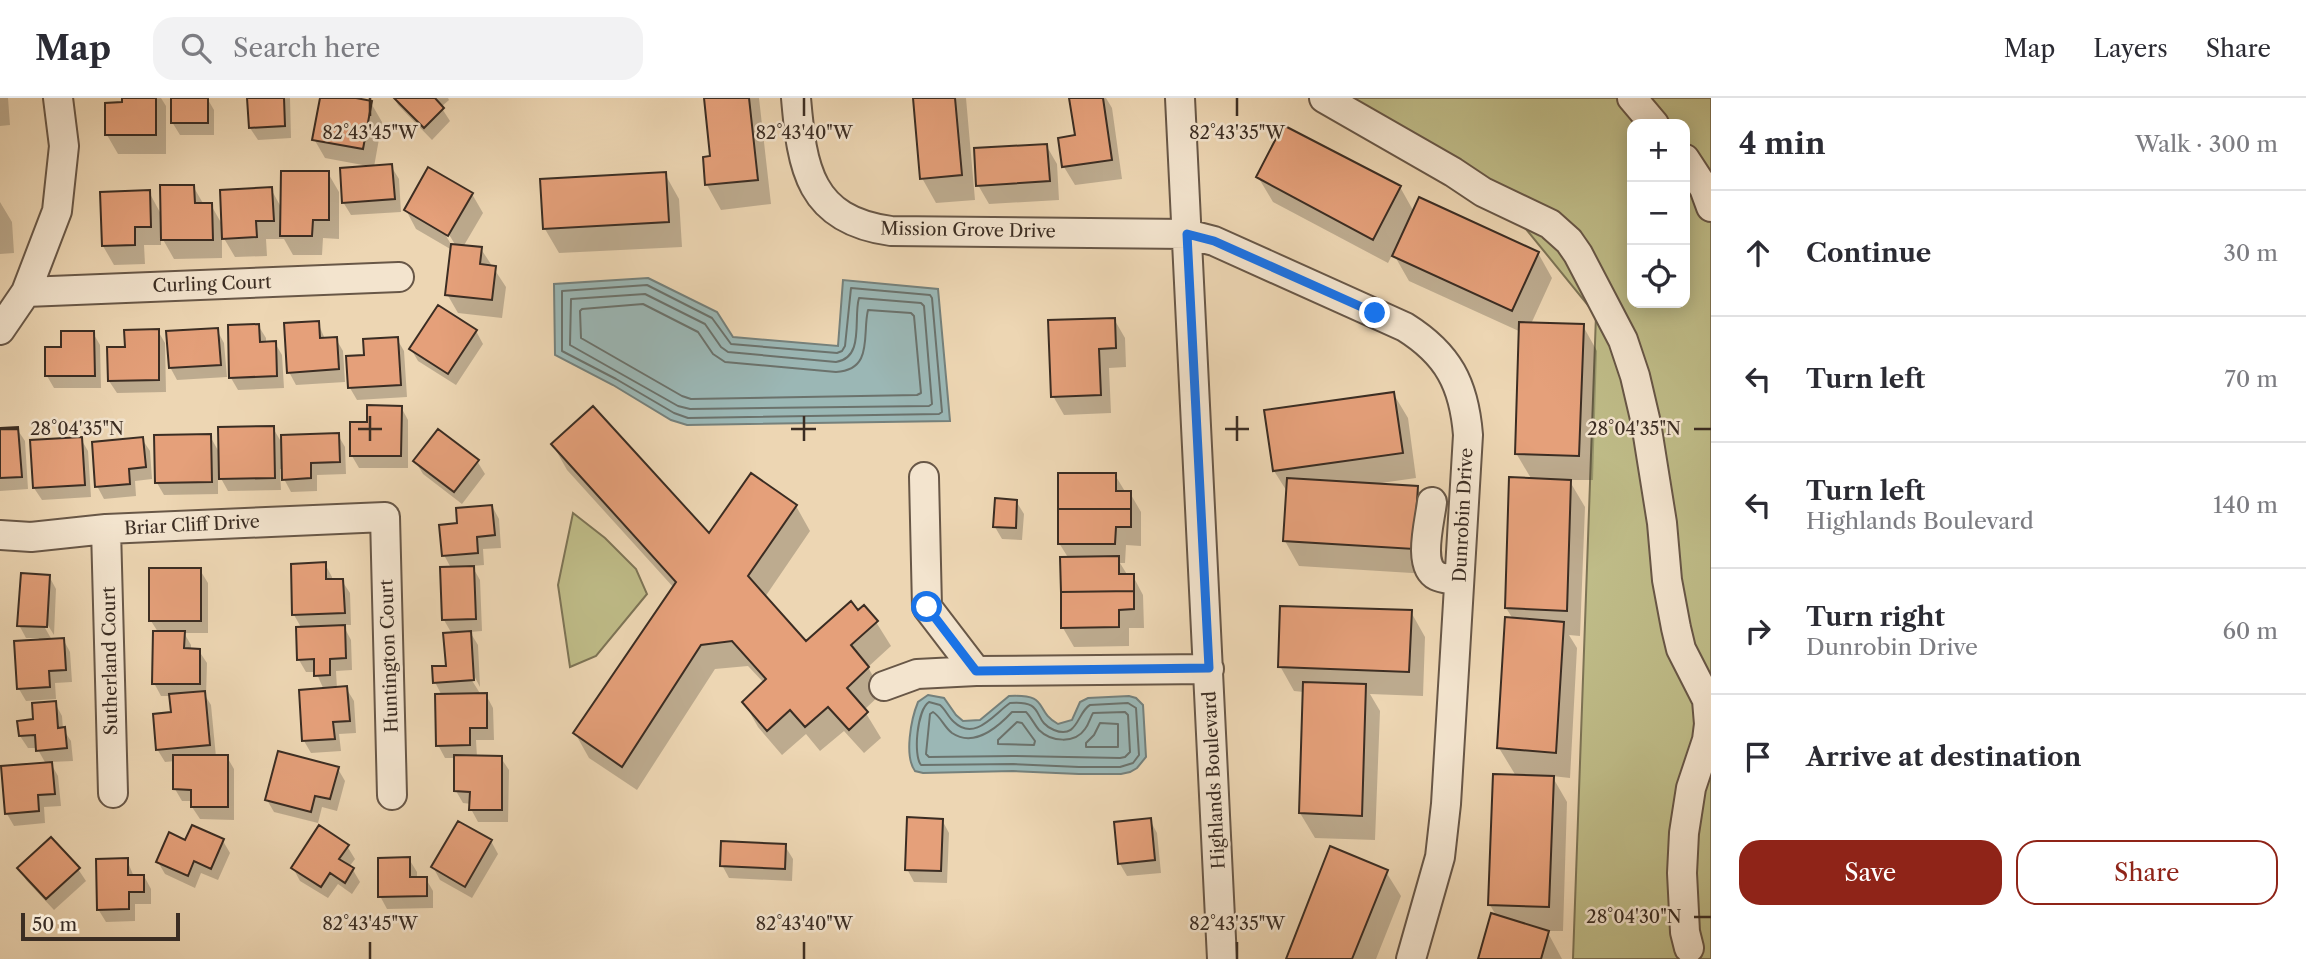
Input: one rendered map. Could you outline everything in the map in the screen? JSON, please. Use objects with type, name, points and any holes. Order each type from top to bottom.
[{"type":"street","points":[[0,330],[26,292],[57,211],[64,146],[58,98]]},
{"type":"street","name":"Mission Grove Drive","points":[[796,98],[802,155],[817,191],[839,214],[872,228],[910,231],[1187,234]]},
{"type":"street","name":"Highlands Boulevard","points":[[1180,98],[1222,959]]},
{"type":"street","points":[[1324,98],[1483,192],[1559,231],[1578,254],[1623,340],[1646,423],[1676,628],[1681,649],[1707,700],[1709,711],[1707,740],[1691,788],[1684,833],[1682,873],[1685,932],[1689,948]]},
{"type":"street","points":[[1632,98],[1650,119]]},
{"type":"street","points":[[1690,167],[1704,188],[1711,207]]},
{"type":"street","name":"Dunrobin Drive","points":[[1187,234],[1214,241],[1375,313],[1421,337],[1451,369],[1457,383],[1468,435],[1446,804],[1440,858],[1411,959]]},
{"type":"street","name":"Curling Court","points":[[26,292],[399,277]]},
{"type":"street","points":[[924,477],[927,607],[976,671]]},
{"type":"street","points":[[1432,502],[1425,554],[1430,569],[1437,576],[1459,580]]},
{"type":"street","name":"Briar Cliff Drive","points":[[0,535],[31,537],[106,529],[385,517]]},
{"type":"street","name":"Huntington Court","points":[[385,517],[392,795]]},
{"type":"street","name":"Sutherland Court","points":[[106,529],[113,793]]},
{"type":"street","points":[[884,686],[917,674],[1209,668]]},
{"type":"shaded area","points":[[1320,98],[1711,98],[1711,959],[1573,959],[1596,315],[1526,229]]},
{"type":"shaded area","points":[[573,513],[605,538],[636,569],[647,594],[596,656],[570,667],[558,585]]},
{"type":"water","points":[[648,278],[717,312],[733,337],[838,346],[843,280],[938,289],[950,421],[687,425],[671,420],[613,385],[555,355],[554,284]]},
{"type":"water","points":[[928,695],[944,698],[963,721],[980,720],[1009,696],[1031,698],[1058,724],[1072,720],[1080,702],[1088,698],[1129,696],[1136,698],[1143,705],[1146,757],[1137,768],[1121,774],[915,771],[909,747],[911,727],[918,702]]},
{"type":"building","points":[[122,98],[156,98],[156,135],[105,135],[105,103],[122,102]]},
{"type":"building","points":[[171,98],[208,98],[208,123],[171,123]]},
{"type":"building","points":[[247,98],[284,98],[285,126],[249,128]]},
{"type":"building","points":[[320,98],[372,101],[363,149],[312,140]]},
{"type":"building","points":[[394,98],[435,98],[444,108],[424,128]]},
{"type":"building","points":[[704,98],[749,98],[758,180],[705,185],[703,157],[710,156]]},
{"type":"building","points":[[913,98],[955,98],[962,175],[920,179]]},
{"type":"building","points":[[1069,98],[1103,98],[1112,160],[1062,167],[1058,138],[1075,135]]},
{"type":"building","points":[[1283,125],[1401,186],[1373,240],[1256,177]]},
{"type":"building","points":[[1047,144],[1050,181],[976,186],[974,148]]},
{"type":"building","points":[[392,164],[395,199],[342,203],[340,168]]},
{"type":"building","points":[[428,167],[473,193],[448,236],[404,210]]},
{"type":"building","points":[[281,171],[329,171],[329,220],[313,220],[312,236],[280,236]]},
{"type":"building","points":[[666,172],[669,222],[543,229],[540,179]]},
{"type":"building","points":[[160,185],[194,185],[195,203],[212,203],[213,240],[161,240]]},
{"type":"building","points":[[272,187],[274,221],[256,221],[257,237],[222,239],[220,190]]},
{"type":"building","points":[[150,190],[151,227],[135,227],[135,245],[102,246],[100,192]]},
{"type":"building","points":[[1419,197],[1539,252],[1512,311],[1392,256]]},
{"type":"building","points":[[451,244],[482,247],[480,264],[496,266],[492,300],[445,295]]},
{"type":"building","points":[[438,305],[477,330],[448,374],[409,349]]},
{"type":"building","points":[[1115,318],[1116,348],[1099,349],[1101,395],[1051,397],[1048,320]]},
{"type":"building","points":[[319,321],[320,338],[337,337],[339,369],[287,373],[284,323]]},
{"type":"building","points":[[1519,322],[1584,324],[1579,456],[1515,454]]},
{"type":"building","points":[[259,324],[260,342],[276,341],[277,376],[229,378],[228,325]]},
{"type":"building","points":[[218,328],[221,365],[169,368],[166,331]]},
{"type":"building","points":[[159,329],[159,380],[108,381],[107,347],[125,347],[124,330]]},
{"type":"building","points":[[61,331],[94,331],[95,376],[45,376],[45,347],[61,347]]},
{"type":"building","points":[[398,337],[401,385],[348,388],[346,356],[364,355],[363,339]]},
{"type":"building","points":[[1394,392],[1403,453],[1273,471],[1264,410]]},
{"type":"building","points":[[367,405],[402,406],[401,456],[350,456],[350,422],[367,422]]},
{"type":"building","points":[[593,406],[709,533],[751,473],[797,505],[748,576],[806,641],[851,601],[858,610],[864,605],[878,621],[851,645],[869,667],[847,688],[868,712],[849,730],[828,707],[805,727],[790,710],[767,731],[742,702],[766,679],[732,641],[701,645],[622,767],[573,733],[676,582],[551,444]]},
{"type":"building","points":[[274,426],[275,478],[219,479],[218,427]]},
{"type":"building","points":[[18,427],[22,477],[0,478],[0,428]]},
{"type":"building","points":[[438,429],[479,460],[454,492],[413,461]]},
{"type":"building","points":[[339,433],[340,462],[311,463],[311,478],[282,480],[281,435]]},
{"type":"building","points":[[211,434],[212,482],[155,483],[154,435]]},
{"type":"building","points":[[82,437],[85,485],[33,488],[30,440]]},
{"type":"building","points":[[143,437],[146,467],[129,469],[130,484],[95,487],[92,442]]},
{"type":"building","points":[[1058,473],[1116,473],[1116,491],[1131,491],[1131,509],[1058,509]]},
{"type":"building","points":[[1509,477],[1571,480],[1567,611],[1505,608]]},
{"type":"building","points":[[1287,478],[1418,486],[1414,549],[1283,541]]},
{"type":"building","points":[[995,498],[1017,500],[1016,528],[993,527]]},
{"type":"building","points":[[492,505],[495,535],[477,537],[478,553],[442,556],[439,525],[457,523],[456,508]]},
{"type":"building","points":[[1058,509],[1131,509],[1131,527],[1116,527],[1115,544],[1058,544]]},
{"type":"building","points":[[1119,556],[1119,574],[1134,574],[1134,591],[1061,592],[1060,557]]},
{"type":"building","points":[[326,562],[326,579],[343,579],[345,613],[292,615],[291,564]]},
{"type":"building","points":[[474,566],[476,619],[442,620],[440,567]]},
{"type":"building","points":[[149,568],[201,568],[201,621],[149,621]]},
{"type":"building","points":[[21,573],[50,575],[47,627],[17,626]]},
{"type":"building","points":[[1134,591],[1134,609],[1119,610],[1119,627],[1061,628],[1061,592]]},
{"type":"building","points":[[1280,606],[1412,610],[1409,672],[1278,667]]},
{"type":"building","points":[[1505,617],[1564,622],[1556,753],[1497,748]]},
{"type":"building","points":[[345,625],[346,658],[330,659],[330,675],[314,676],[314,659],[297,660],[296,627]]},
{"type":"building","points":[[153,631],[185,631],[184,648],[200,649],[200,684],[152,684]]},
{"type":"building","points":[[471,631],[474,680],[433,683],[432,666],[446,666],[443,633]]},
{"type":"building","points":[[64,638],[66,670],[49,671],[50,687],[17,689],[14,641]]},
{"type":"building","points":[[1303,682],[1366,684],[1362,816],[1299,813]]},
{"type":"building","points":[[347,686],[350,721],[333,722],[335,739],[302,741],[299,690]]},
{"type":"building","points":[[205,691],[210,745],[156,750],[153,714],[171,712],[169,694]]},
{"type":"building","points":[[487,693],[487,728],[470,728],[470,745],[436,746],[435,694]]},
{"type":"building","points":[[56,701],[58,728],[65,727],[67,748],[36,751],[35,735],[19,736],[17,721],[33,719],[32,703]]},
{"type":"building","points":[[278,751],[339,767],[330,799],[315,796],[311,812],[265,800]]},
{"type":"building","points":[[173,755],[228,755],[228,807],[191,807],[191,790],[173,789]]},
{"type":"building","points":[[454,755],[502,756],[502,810],[469,810],[470,792],[454,791]]},
{"type":"building","points":[[52,762],[55,794],[38,795],[39,811],[5,814],[1,766]]},
{"type":"building","points":[[1493,774],[1554,776],[1549,907],[1488,905]]},
{"type":"building","points":[[907,817],[943,819],[941,871],[905,870]]},
{"type":"building","points":[[1151,818],[1155,860],[1118,864],[1114,822]]},
{"type":"building","points":[[458,821],[492,840],[465,887],[431,867]]},
{"type":"building","points":[[192,825],[224,839],[211,869],[194,861],[188,876],[156,862],[169,832],[185,840]]},
{"type":"building","points":[[319,825],[349,845],[339,859],[354,868],[345,883],[330,873],[321,887],[291,868]]},
{"type":"building","points":[[51,837],[80,868],[46,899],[17,868]]},
{"type":"building","points":[[721,841],[786,844],[785,869],[720,866]]},
{"type":"building","points":[[1330,846],[1388,870],[1352,959],[1286,959]]},
{"type":"building","points":[[410,857],[410,877],[427,877],[427,896],[378,897],[378,858]]},
{"type":"building","points":[[128,858],[128,875],[144,875],[144,892],[129,892],[129,909],[97,910],[96,859]]},
{"type":"building","points":[[1491,913],[1549,931],[1541,959],[1478,959]]},
{"type":"route","points":[[927,607],[976,671],[1209,668],[1187,234],[1214,241],[1375,313]]}]
